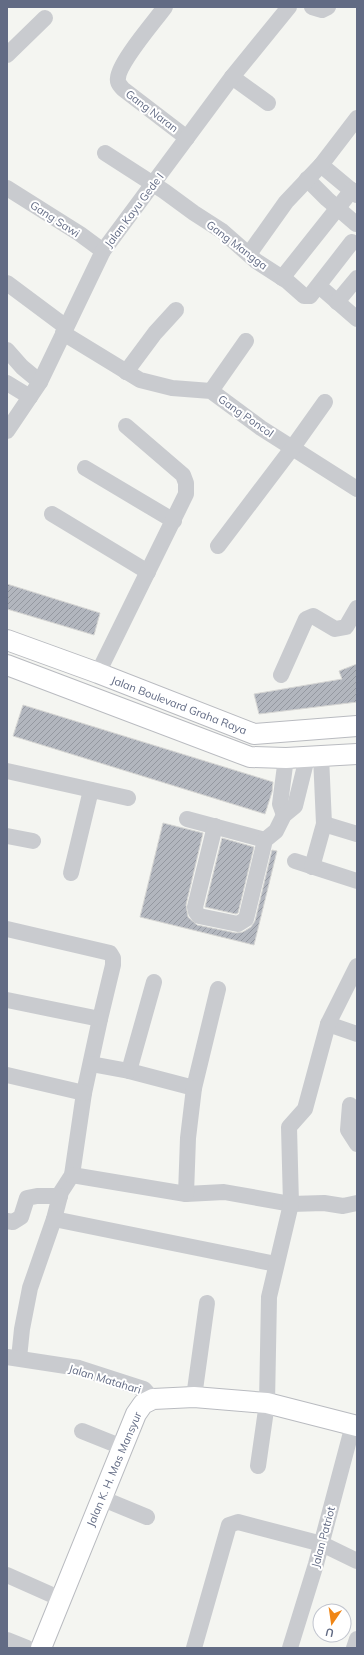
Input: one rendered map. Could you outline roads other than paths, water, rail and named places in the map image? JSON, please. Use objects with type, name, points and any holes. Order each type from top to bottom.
[{"type":"main road","name":"Jalan Boulevard Graha Raya","points":[[7,640],[98,673],[254,734],[357,726]]},
{"type":"main road","points":[[7,665],[250,757],[286,758],[357,754]]},
{"type":"main road","points":[[250,757],[254,734]]},
{"type":"main road","points":[[153,1399],[194,1397],[267,1402],[355,1425]]},
{"type":"main road","name":"Jalan K. H. Mas Mansyur","points":[[41,1648],[136,1414],[143,1404],[153,1399]]},
{"type":"street","name":"Gang Naran","points":[[165,7],[125,62],[118,77],[118,83],[122,89],[187,138]]},
{"type":"street","name":"Jalan Kayu Gede I","points":[[7,431],[40,382],[103,251],[232,77],[289,7]]},
{"type":"street","points":[[312,7],[322,10],[328,7]]},
{"type":"street","points":[[7,55],[45,18]]},
{"type":"street","points":[[232,77],[268,103]]},
{"type":"street","points":[[249,254],[286,202],[321,165],[357,118]]},
{"type":"street","name":"Gang Mangga","points":[[105,153],[153,182],[194,213],[222,231],[249,254],[304,296],[310,296],[319,286]]},
{"type":"street","points":[[282,278],[337,208],[354,192],[321,165]]},
{"type":"street","points":[[308,180],[356,224]]},
{"type":"street","name":"Gang Sawi","points":[[7,188],[80,234],[103,251]]},
{"type":"street","points":[[352,242],[319,286],[357,319]]},
{"type":"street","points":[[337,302],[357,278]]},
{"type":"street","name":"Gang Poncol","points":[[7,283],[65,330],[126,372],[140,380],[172,388],[211,391],[261,428],[293,447],[357,490]]},
{"type":"street","points":[[126,372],[155,333],[176,310]]},
{"type":"street","points":[[211,391],[246,341]]},
{"type":"street","points":[[7,350],[22,367],[40,382]]},
{"type":"street","points":[[7,382],[30,397]]},
{"type":"street","points":[[218,546],[325,402]]},
{"type":"street","points":[[98,673],[186,494],[186,483],[183,475],[126,426]]},
{"type":"street","points":[[85,468],[174,521]]},
{"type":"street","points":[[52,514],[148,572]]},
{"type":"street","points":[[281,675],[306,619],[313,616],[335,629],[346,627],[357,608]]},
{"type":"street","points":[[215,826],[195,907],[196,912],[199,916],[238,924],[246,919],[266,840],[276,831],[314,757]]},
{"type":"street","points":[[312,866],[324,824],[314,757]]},
{"type":"street","points":[[286,758],[286,809]]},
{"type":"street","points":[[7,771],[128,798]]},
{"type":"street","points":[[71,873],[91,790]]},
{"type":"street","points":[[187,819],[266,840]]},
{"type":"street","points":[[324,824],[357,834]]},
{"type":"street","points":[[7,836],[33,842]]},
{"type":"street","points":[[295,861],[357,881]]},
{"type":"street","points":[[7,929],[110,953],[113,958],[113,965],[84,1093],[72,1175],[61,1192],[54,1219],[30,1288],[22,1329],[13,1358]]},
{"type":"street","points":[[258,1466],[267,1402],[269,1297],[291,1204],[289,1127],[305,1109],[328,1024],[357,966]]},
{"type":"street","points":[[129,1071],[154,982]]},
{"type":"street","points":[[186,1194],[188,1138],[194,1088],[218,989]]},
{"type":"street","points":[[7,1000],[100,1019]]},
{"type":"street","points":[[328,1024],[357,1034]]},
{"type":"street","points":[[91,1064],[129,1071],[194,1088]]},
{"type":"street","points":[[7,1076],[84,1093]]},
{"type":"street","points":[[350,1105],[348,1130],[357,1144]]},
{"type":"street","points":[[72,1175],[186,1194],[224,1192],[291,1204],[324,1203],[343,1206],[357,1203]]},
{"type":"street","points":[[7,1221],[13,1222],[21,1216],[27,1198],[37,1196],[60,1196]]},
{"type":"street","points":[[54,1219],[276,1264]]},
{"type":"street","points":[[194,1397],[206,1303]]},
{"type":"street","name":"Jalan Matahari","points":[[13,1358],[79,1368],[144,1389],[153,1399]]},
{"type":"street","name":"Jalan Patriot","points":[[290,1648],[322,1544],[355,1425]]},
{"type":"street","points":[[82,1431],[122,1447]]},
{"type":"street","points":[[101,1498],[147,1517]]},
{"type":"street","points":[[194,1648],[229,1525],[231,1523],[238,1522],[322,1544],[357,1561]]},
{"type":"street","points":[[7,1575],[61,1599]]},
{"type":"street","points":[[354,1648],[357,1639]]},
{"type":"street","points":[[7,1640],[27,1648]]}]
